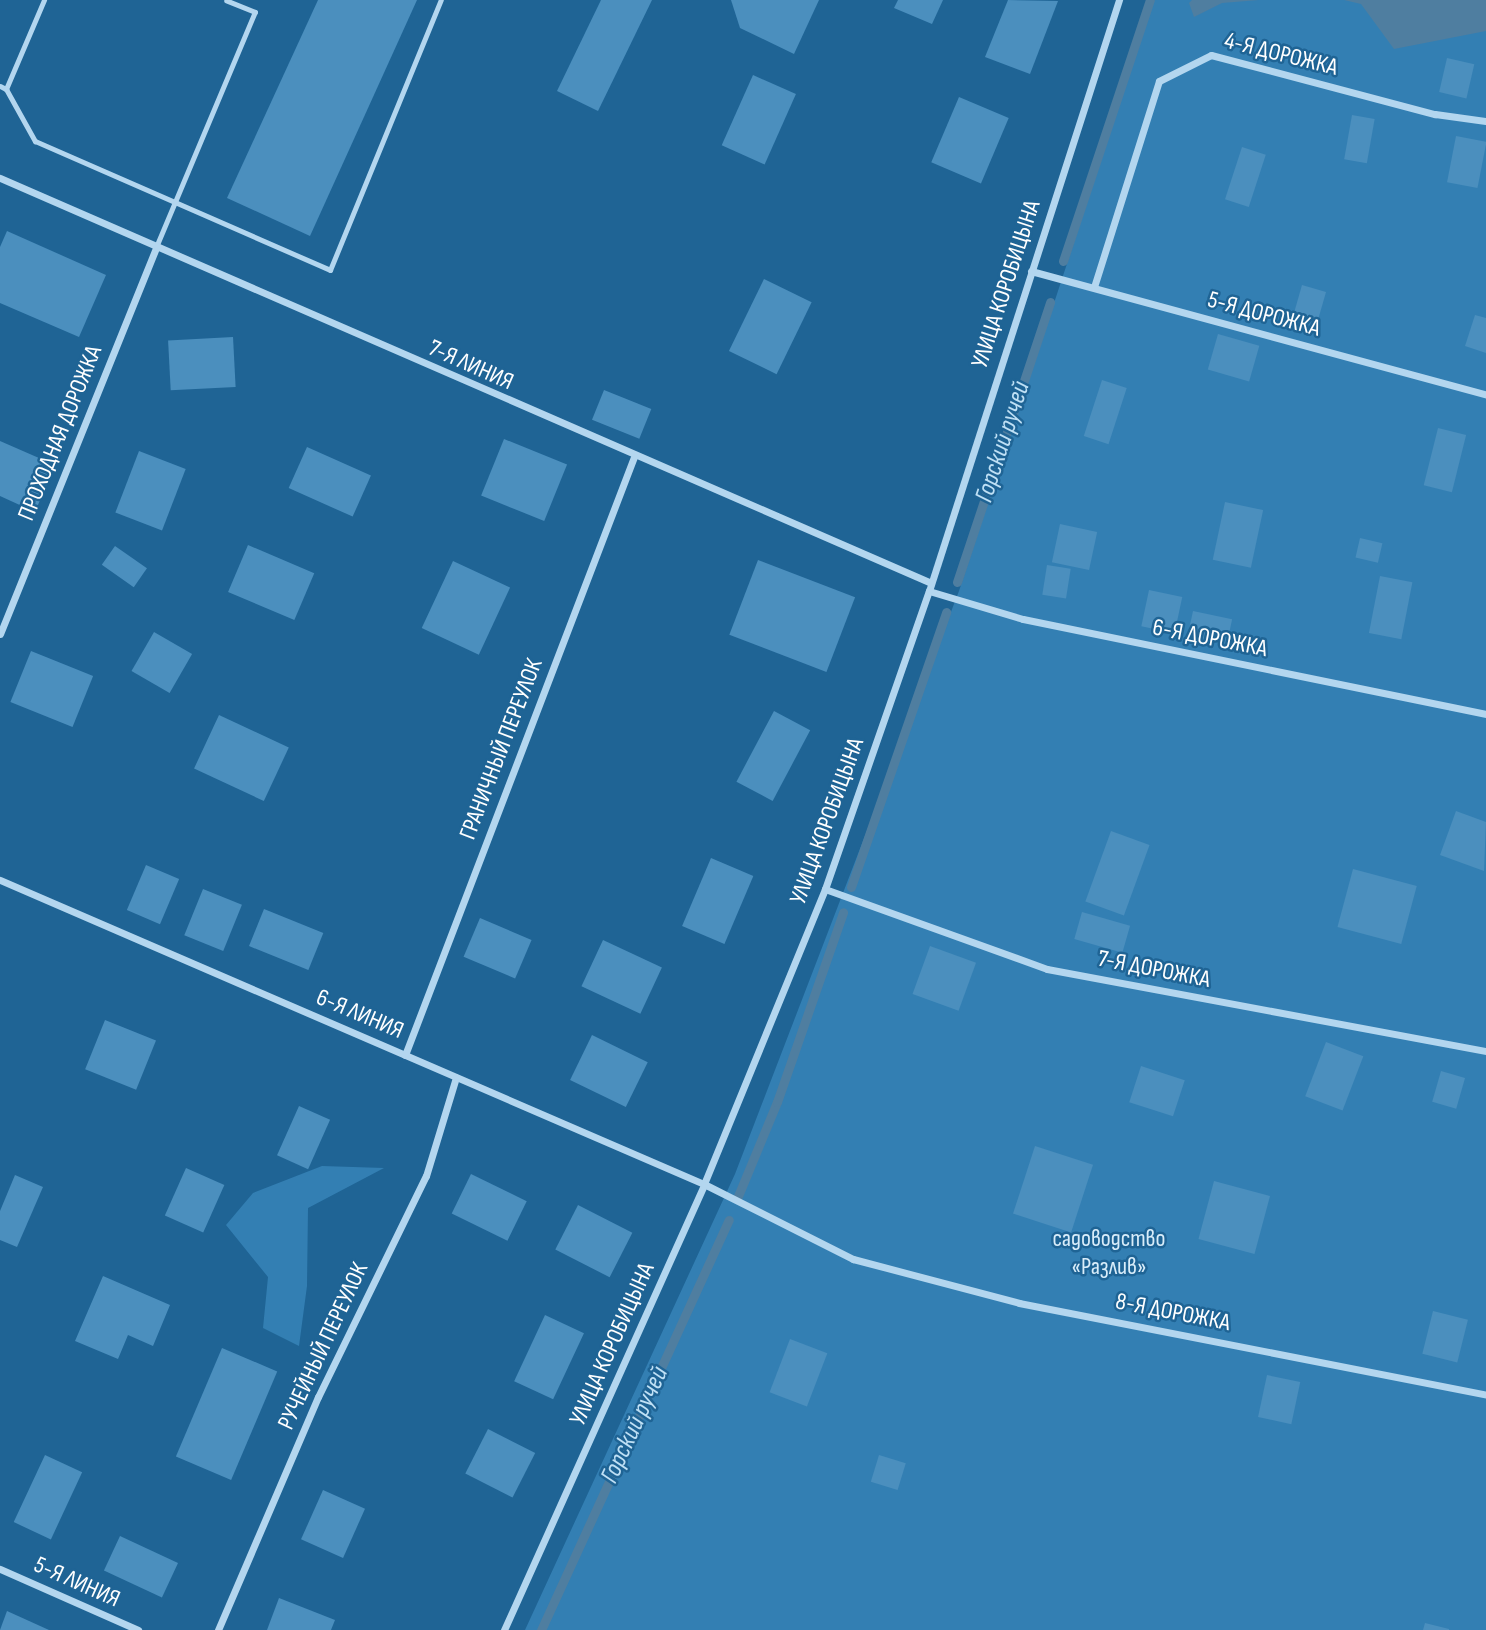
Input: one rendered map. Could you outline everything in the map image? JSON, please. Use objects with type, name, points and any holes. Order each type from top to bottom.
[{"type":"street","name":"УЛИЦА КОРОБИЦЫНА","points":[[504,1630],[704,1184],[825,889],[929,586],[1119,0]]},
{"type":"street","name":"4-Я ДОРОЖКА","points":[[1094,287],[1159,81],[1211,55],[1435,114],[1486,121]]},
{"type":"street","name":"7-Я ЛИНИЯ","points":[[0,178],[929,586]]},
{"type":"street","name":"ПРОХОДНАЯ ДОРОЖКА","points":[[0,634],[156,247]]},
{"type":"street","name":"5-Я ДОРОЖКА","points":[[1031,271],[1486,395]]},
{"type":"street","name":"ГРАНИЧНЫЙ ПЕРЕУЛОК","points":[[405,1055],[634,457]]},
{"type":"street","name":"6-Я ДОРОЖКА","points":[[929,586],[1023,619],[1486,713]]},
{"type":"street","name":"6-Я ЛИНИЯ","points":[[0,880],[704,1184]]},
{"type":"street","name":"7-Я ДОРОЖКА","points":[[825,889],[1047,969],[1486,1051]]},
{"type":"street","name":"РУЧЕЙНЫЙ ПЕРЕУЛОК","points":[[218,1630],[318,1396],[426,1176],[456,1077]]},
{"type":"street","name":"8-Я ДОРОЖКА","points":[[704,1184],[853,1259],[1019,1303],[1486,1395]]},
{"type":"street","name":"5-Я ЛИНИЯ","points":[[0,1569],[138,1630]]},
{"type":"lane","points":[[44,0],[3,87],[35,141],[330,270],[441,0]]},
{"type":"lane","points":[[156,247],[255,12],[226,0]]},
{"type":"green space","name":"садоводство «Разлив»","points":[[1154,0],[1486,0],[1486,1630],[525,1630],[735,1174],[959,591]]},
{"type":"green space","points":[[322,1166],[384,1168],[308,1208],[307,1286],[299,1346],[263,1328],[268,1277],[226,1225],[253,1193]]},
{"type":"shaded area","points":[[1192,0],[1259,0],[1222,3],[1194,17],[1189,3]]},
{"type":"shaded area","points":[[1344,0],[1486,0],[1486,31],[1394,49],[1361,4]]},
{"type":"building","points":[[318,0],[417,0],[310,236],[227,198]]},
{"type":"building","points":[[601,0],[652,0],[598,111],[557,91]]},
{"type":"building","points":[[731,0],[819,0],[794,54],[740,28]]},
{"type":"building","points":[[898,0],[943,0],[932,24],[894,8]]},
{"type":"building","points":[[1008,0],[1058,1],[1030,74],[985,57]]},
{"type":"building","points":[[1447,58],[1474,64],[1466,98],[1439,92]]},
{"type":"building","points":[[753,75],[796,94],[765,164],[722,145]]},
{"type":"building","points":[[959,97],[1009,118],[981,183],[931,162]]},
{"type":"building","points":[[1352,115],[1375,119],[1367,163],[1344,159]]},
{"type":"building","points":[[1456,136],[1486,142],[1477,188],[1447,182]]},
{"type":"building","points":[[1242,147],[1266,155],[1249,207],[1225,199]]},
{"type":"building","points":[[7,231],[106,275],[79,337],[0,303],[0,247]]},
{"type":"building","points":[[764,279],[812,302],[777,374],[729,351]]},
{"type":"building","points":[[1302,285],[1326,292],[1318,320],[1294,313]]},
{"type":"building","points":[[1475,315],[1486,318],[1486,353],[1465,346]]},
{"type":"building","points":[[1218,334],[1259,346],[1249,381],[1208,370]]},
{"type":"building","points":[[233,337],[236,387],[171,390],[168,340]]},
{"type":"building","points":[[1102,380],[1127,388],[1108,444],[1084,436]]},
{"type":"building","points":[[604,390],[651,409],[639,439],[592,420]]},
{"type":"building","points":[[1438,428],[1466,435],[1452,492],[1424,485]]},
{"type":"building","points":[[504,439],[567,464],[544,521],[481,496]]},
{"type":"building","points":[[0,441],[55,465],[35,512],[0,496]]},
{"type":"building","points":[[307,447],[371,475],[353,517],[289,488]]},
{"type":"building","points":[[139,451],[186,469],[162,531],[115,513]]},
{"type":"building","points":[[1225,502],[1263,510],[1251,568],[1213,560]]},
{"type":"building","points":[[1060,524],[1097,532],[1089,570],[1052,562]]},
{"type":"building","points":[[1360,538],[1382,543],[1378,563],[1356,557]]},
{"type":"building","points":[[248,545],[314,573],[294,620],[228,592]]},
{"type":"building","points":[[115,546],[147,568],[134,587],[102,565]]},
{"type":"building","points":[[758,560],[855,597],[826,672],[729,635]]},
{"type":"building","points":[[453,561],[510,588],[479,655],[422,628]]},
{"type":"building","points":[[1047,565],[1071,569],[1066,598],[1042,595]]},
{"type":"building","points":[[1380,576],[1412,582],[1401,639],[1369,633]]},
{"type":"building","points":[[1149,590],[1182,597],[1175,633],[1141,626]]},
{"type":"building","points":[[1193,611],[1232,619],[1227,644],[1188,635]]},
{"type":"building","points":[[154,632],[192,654],[170,693],[132,671]]},
{"type":"building","points":[[31,651],[93,676],[73,727],[10,702]]},
{"type":"building","points":[[774,711],[810,730],[773,801],[736,782]]},
{"type":"building","points":[[219,715],[289,748],[264,801],[194,768]]},
{"type":"building","points":[[1456,811],[1486,822],[1484,871],[1440,855]]},
{"type":"building","points":[[1111,831],[1150,845],[1124,915],[1085,901]]},
{"type":"building","points":[[711,858],[753,876],[724,944],[682,926]]},
{"type":"building","points":[[146,865],[179,879],[160,924],[127,910]]},
{"type":"building","points":[[1353,869],[1417,886],[1401,944],[1337,927]]},
{"type":"building","points":[[203,889],[242,905],[223,951],[184,935]]},
{"type":"building","points":[[264,909],[323,933],[308,970],[249,946]]},
{"type":"building","points":[[1082,912],[1130,926],[1122,953],[1074,939]]},
{"type":"building","points":[[480,918],[532,940],[515,979],[464,957]]},
{"type":"building","points":[[603,940],[662,967],[640,1014],[581,986]]},
{"type":"building","points":[[930,946],[976,963],[959,1011],[913,994]]},
{"type":"building","points":[[105,1020],[156,1041],[136,1090],[85,1069]]},
{"type":"building","points":[[592,1035],[648,1062],[626,1107],[570,1080]]},
{"type":"building","points":[[1326,1042],[1363,1056],[1343,1110],[1305,1096]]},
{"type":"building","points":[[1141,1066],[1185,1080],[1173,1116],[1129,1102]]},
{"type":"building","points":[[1441,1071],[1465,1078],[1456,1109],[1432,1102]]},
{"type":"building","points":[[299,1106],[330,1120],[308,1169],[277,1155]]},
{"type":"building","points":[[1035,1146],[1093,1165],[1071,1232],[1013,1214]]},
{"type":"building","points":[[186,1168],[224,1185],[203,1233],[165,1216]]},
{"type":"building","points":[[471,1174],[527,1201],[507,1241],[452,1214]]},
{"type":"building","points":[[15,1175],[43,1187],[17,1247],[0,1240],[0,1211]]},
{"type":"building","points":[[1214,1181],[1270,1196],[1254,1254],[1198,1239]]},
{"type":"building","points":[[578,1205],[632,1233],[610,1277],[555,1250]]},
{"type":"building","points":[[103,1276],[170,1305],[153,1346],[128,1335],[118,1359],[75,1341]]},
{"type":"building","points":[[1433,1311],[1468,1320],[1457,1362],[1422,1354]]},
{"type":"building","points":[[545,1315],[584,1333],[553,1399],[514,1381]]},
{"type":"building","points":[[790,1339],[827,1353],[807,1407],[770,1392]]},
{"type":"building","points":[[222,1348],[277,1371],[231,1480],[176,1457]]},
{"type":"building","points":[[1267,1375],[1300,1382],[1291,1424],[1258,1417]]},
{"type":"building","points":[[488,1429],[535,1453],[513,1498],[465,1474]]},
{"type":"building","points":[[45,1455],[82,1472],[51,1539],[14,1522]]},
{"type":"building","points":[[879,1455],[906,1463],[898,1490],[871,1482]]},
{"type":"building","points":[[323,1490],[365,1509],[343,1558],[301,1539]]},
{"type":"building","points":[[120,1536],[178,1563],[162,1597],[104,1570]]},
{"type":"building","points":[[279,1598],[335,1620],[331,1630],[267,1630]]},
{"type":"building","points":[[7,1611],[49,1630],[0,1630]]},
{"type":"building","points":[[1425,1623],[1449,1629],[1449,1630],[1423,1630]]},
{"type":"waterway","name":"Горский ручей","points":[[1063,261],[1150,0]]},
{"type":"waterway","name":"Горский ручей","points":[[957,582],[1050,302]]},
{"type":"waterway","name":"Горский ручей","points":[[851,887],[946,612]]},
{"type":"waterway","name":"Горский ручей","points":[[738,1196],[777,1102],[843,912]]},
{"type":"waterway","name":"Горский ручей","points":[[541,1630],[729,1220]]}]
